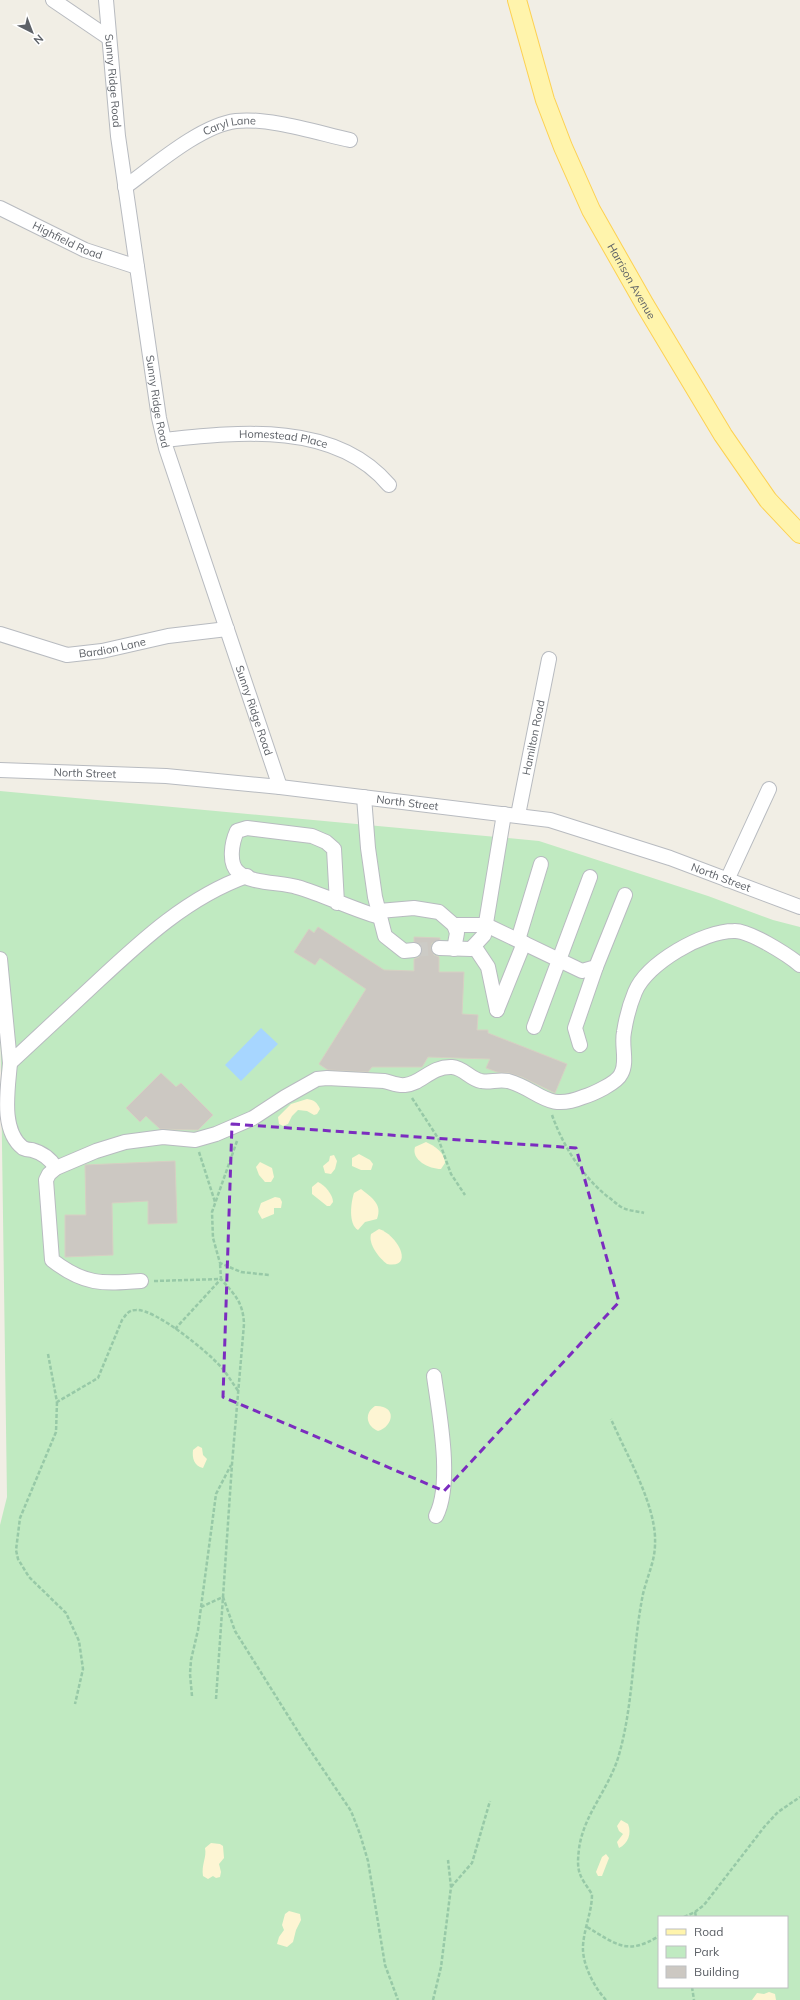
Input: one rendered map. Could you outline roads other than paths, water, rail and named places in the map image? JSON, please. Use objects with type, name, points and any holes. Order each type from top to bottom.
[{"type":"main road","name":"Harrison Avenue","points":[[517,0],[546,100],[563,147],[591,210],[723,435],[768,500],[800,534]]},
{"type":"street","points":[[53,0],[109,38]]},
{"type":"street","name":"Sunny Ridge Road","points":[[106,0],[118,136],[159,418],[164,440],[280,787]]},
{"type":"street","name":"Caryl Lane","points":[[125,186],[214,126],[236,121],[262,121],[350,140]]},
{"type":"street","name":"Highfield Road","points":[[0,208],[85,250],[137,267]]},
{"type":"street","name":"Homestead Place","points":[[164,440],[244,434],[268,434],[311,440],[353,455],[379,473],[389,485]]},
{"type":"street","name":"Bardion Lane","points":[[0,634],[67,655],[102,651],[168,636],[227,629]]},
{"type":"street","name":"Hamilton Road","points":[[518,815],[548,659]]},
{"type":"street","name":"North Street","points":[[0,770],[166,776],[280,787],[550,820],[670,858],[800,907]]},
{"type":"street","points":[[728,880],[769,789]]},
{"type":"street","points":[[364,797],[368,848],[385,936],[404,950],[414,950]]},
{"type":"street","points":[[439,948],[467,950],[474,946],[484,935],[504,814]]},
{"type":"street","points":[[337,903],[334,849],[326,842],[312,836],[248,828],[236,831],[232,861],[238,872],[254,879],[297,887],[337,903],[380,914],[414,908],[440,912],[454,925],[457,932],[454,949]]},
{"type":"street","points":[[474,946],[488,968],[497,1010],[521,942],[542,864]]},
{"type":"street","points":[[10,1063],[120,960],[179,911],[226,884],[247,876]]},
{"type":"street","points":[[534,1027],[590,877]]},
{"type":"street","points":[[580,1045],[575,1028],[596,966],[625,895]]},
{"type":"street","points":[[454,925],[486,925],[582,971],[596,966]]},
{"type":"street","points":[[141,1281],[111,1283],[87,1281],[66,1271],[52,1260],[46,1180],[49,1174],[56,1168],[96,1151],[125,1142],[163,1137],[195,1140],[245,1122],[285,1097],[318,1079],[350,1079],[405,1085],[439,1068],[452,1067],[462,1069],[481,1081],[497,1079],[527,1088],[552,1102],[563,1102],[583,1098],[621,1076],[624,1067],[624,1032],[638,985],[650,969],[659,962],[691,944],[709,936],[734,930],[745,933],[767,944],[790,957],[800,965]]},
{"type":"street","points":[[0,959],[10,1063],[6,1108],[8,1125],[13,1136],[24,1148],[45,1154],[56,1168]]},
{"type":"street","points":[[434,1376],[442,1447],[443,1492],[440,1507],[436,1516]]},
{"type":"water","points":[[261,1028],[278,1044],[241,1081],[225,1065]]},
{"type":"tunnel","points":[[414,950],[439,948]]}]
